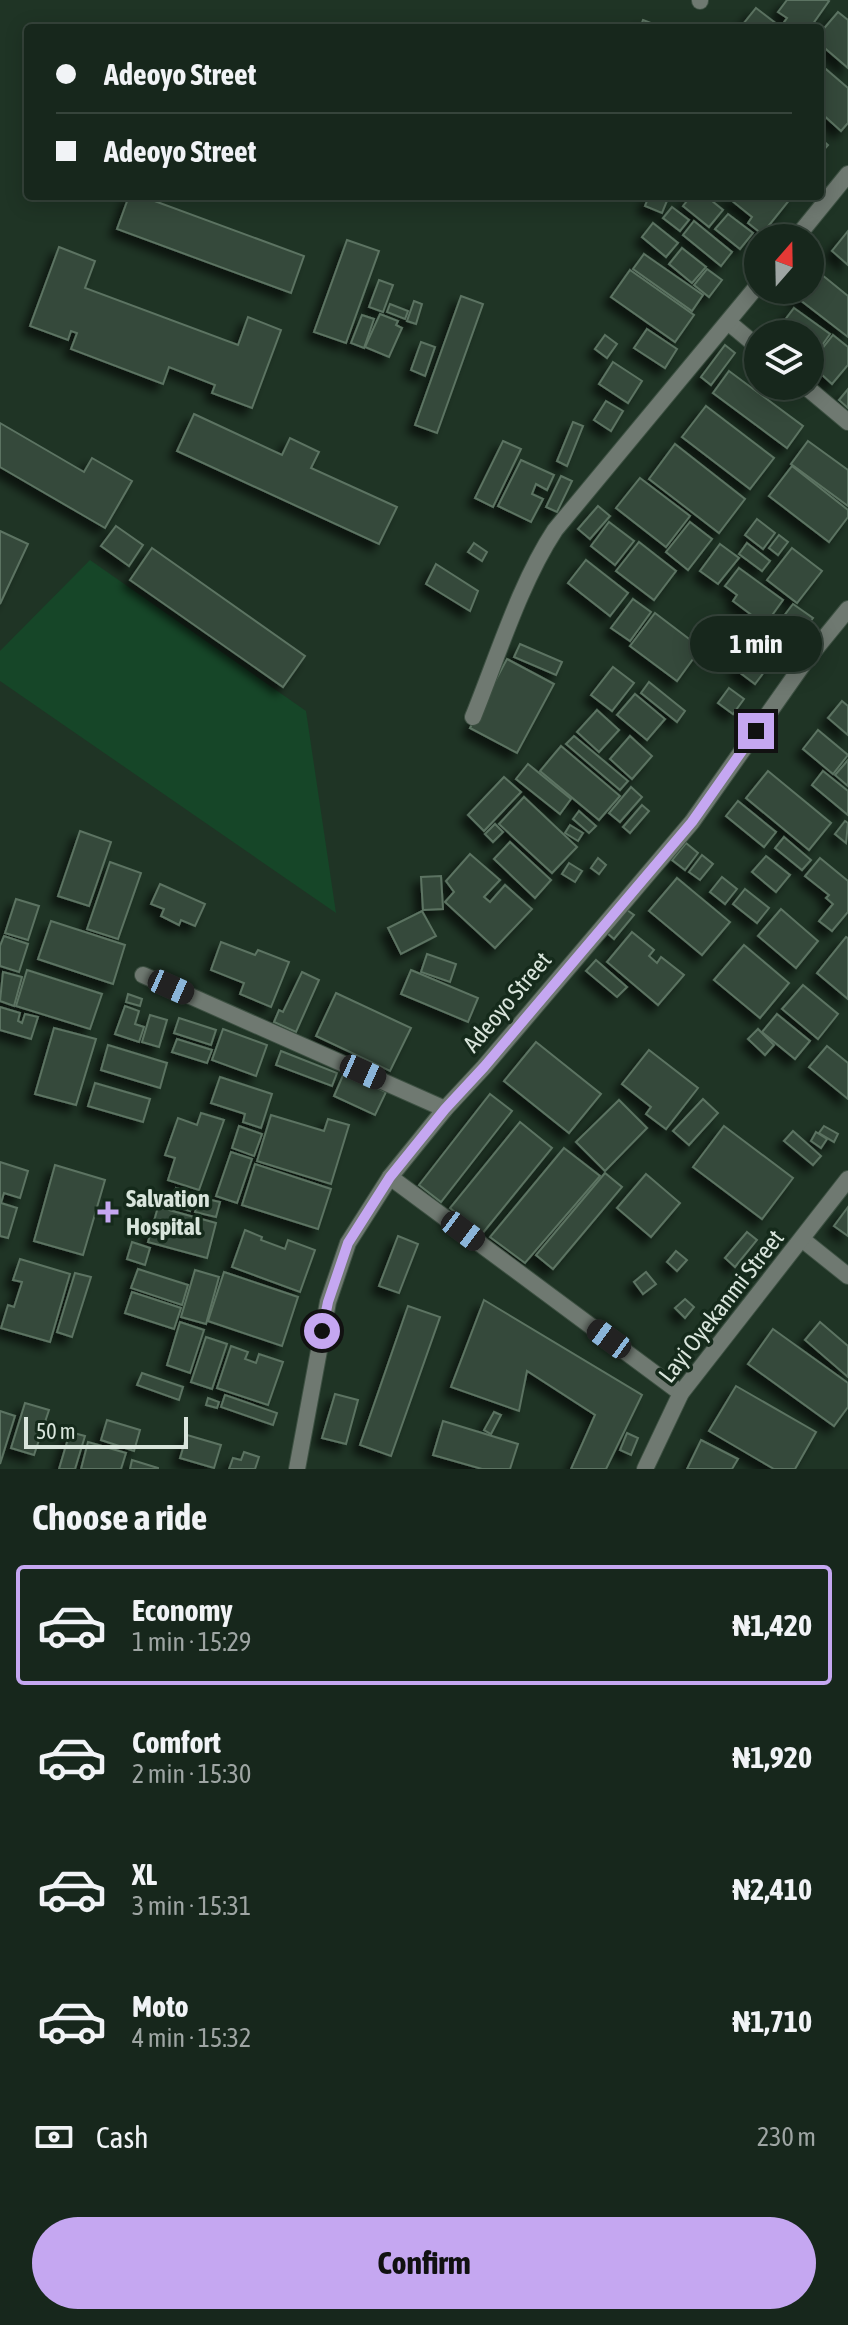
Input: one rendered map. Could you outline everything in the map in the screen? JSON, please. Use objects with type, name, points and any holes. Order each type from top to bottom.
[{"type":"street","points":[[807,224],[848,174]]},
{"type":"street","points":[[473,717],[545,546],[555,530],[744,302]]},
{"type":"street","points":[[728,322],[744,335]]},
{"type":"street","points":[[822,400],[848,422]]},
{"type":"street","name":"Adeoyo Street","points":[[297,1469],[328,1302],[348,1243],[390,1177],[692,822],[804,663],[848,609]]},
{"type":"street","points":[[143,975],[445,1109]]},
{"type":"street","points":[[390,1177],[681,1393]]},
{"type":"street","name":"Layi Oyekanmi Street","points":[[645,1469],[681,1393],[848,1179]]},
{"type":"street","points":[[803,1240],[848,1276]]},
{"type":"green space","points":[[90,560],[306,711],[336,913],[0,681],[0,651]]},
{"type":"building","points":[[787,0],[829,1],[813,24],[783,24],[787,18],[778,12]]},
{"type":"building","points":[[756,8],[777,24],[743,24]]},
{"type":"building","points":[[838,12],[848,20],[848,68],[824,47],[824,28]]},
{"type":"building","points":[[824,67],[848,88],[848,123],[841,131],[824,116]]},
{"type":"building","points":[[128,200],[152,200],[304,256],[291,293],[117,229]]},
{"type":"building","points":[[647,200],[667,200],[662,213],[645,206]]},
{"type":"building","points":[[688,200],[711,200],[723,210],[709,227],[683,206]]},
{"type":"building","points":[[731,200],[789,200],[770,224],[748,223],[752,217]]},
{"type":"building","points":[[672,207],[689,220],[680,231],[663,218]]},
{"type":"building","points":[[728,214],[744,226],[744,244],[740,249],[715,229]]},
{"type":"building","points":[[694,221],[732,252],[721,266],[683,235]]},
{"type":"building","points":[[653,223],[678,243],[666,257],[642,237]]},
{"type":"building","points":[[848,231],[848,265],[832,251]]},
{"type":"building","points":[[347,240],[379,251],[346,343],[314,332]]},
{"type":"building","points":[[59,247],[95,261],[85,288],[238,345],[248,317],[281,330],[252,408],[212,393],[215,385],[169,367],[163,384],[71,349],[77,333],[71,331],[68,340],[30,326]]},
{"type":"building","points":[[682,248],[706,267],[692,283],[669,264]]},
{"type":"building","points":[[644,254],[703,295],[692,311],[633,269]]},
{"type":"building","points":[[707,269],[722,280],[709,297],[694,285]]},
{"type":"building","points":[[630,270],[694,315],[675,342],[611,297]]},
{"type":"building","points":[[824,276],[848,296],[848,337],[805,304],[824,304]]},
{"type":"building","points":[[379,280],[393,285],[383,312],[369,307]]},
{"type":"building","points":[[461,296],[483,304],[437,433],[415,425]]},
{"type":"building","points":[[414,301],[422,304],[416,324],[407,321]]},
{"type":"building","points":[[390,304],[408,311],[405,319],[387,312]]},
{"type":"building","points":[[794,308],[811,320],[785,320]]},
{"type":"building","points":[[380,314],[398,321],[396,325],[402,328],[389,357],[365,347]]},
{"type":"building","points":[[362,315],[374,319],[364,348],[351,343]]},
{"type":"building","points":[[647,329],[677,349],[665,368],[634,348]]},
{"type":"building","points":[[605,335],[617,344],[607,358],[595,349]]},
{"type":"building","points":[[833,335],[848,347],[848,365],[832,384],[824,377],[824,346]]},
{"type":"building","points":[[421,342],[435,347],[425,376],[411,370]]},
{"type":"building","points":[[725,345],[735,353],[711,385],[701,377]]},
{"type":"building","points":[[613,362],[642,381],[628,403],[599,384]]},
{"type":"building","points":[[729,371],[744,382],[744,400],[768,400],[803,426],[787,448],[713,393]]},
{"type":"building","points":[[848,389],[848,408],[839,400]]},
{"type":"building","points":[[606,401],[623,411],[611,431],[594,420]]},
{"type":"building","points":[[706,406],[774,458],[750,489],[682,437]]},
{"type":"building","points":[[194,414],[282,455],[290,438],[319,452],[311,468],[397,507],[379,544],[177,451]]},
{"type":"building","points":[[573,422],[583,426],[567,466],[557,461]]},
{"type":"building","points":[[0,423],[84,472],[92,458],[132,481],[105,528],[0,467]]},
{"type":"building","points":[[503,441],[521,449],[493,507],[475,498]]},
{"type":"building","points":[[808,441],[848,470],[848,506],[791,464]]},
{"type":"building","points":[[675,444],[745,499],[719,533],[649,479]]},
{"type":"building","points":[[521,460],[554,475],[547,490],[536,484],[532,494],[543,499],[531,522],[498,506]]},
{"type":"building","points":[[792,466],[848,510],[848,517],[829,542],[769,496]]},
{"type":"building","points":[[561,476],[572,481],[557,512],[546,507]]},
{"type":"building","points":[[640,478],[690,516],[666,547],[616,508]]},
{"type":"building","points":[[598,506],[610,516],[590,539],[578,529]]},
{"type":"building","points":[[757,519],[775,533],[763,549],[745,535]]},
{"type":"building","points":[[609,522],[634,541],[615,565],[591,546]]},
{"type":"building","points":[[690,522],[712,539],[688,570],[666,552]]},
{"type":"building","points":[[116,526],[143,545],[129,566],[101,546]]},
{"type":"building","points":[[0,531],[28,544],[0,604]]},
{"type":"building","points":[[779,535],[788,542],[778,555],[769,548]]},
{"type":"building","points":[[639,542],[676,571],[654,600],[616,571]]},
{"type":"building","points":[[474,543],[487,552],[482,561],[468,552]]},
{"type":"building","points":[[747,543],[770,561],[762,571],[739,554]]},
{"type":"building","points":[[720,544],[739,558],[718,584],[700,571]]},
{"type":"building","points":[[152,548],[305,656],[283,687],[130,580]]},
{"type":"building","points":[[792,548],[822,571],[797,603],[767,580]]},
{"type":"building","points":[[586,560],[628,593],[610,616],[568,583]]},
{"type":"building","points":[[436,564],[478,591],[470,611],[426,584]]},
{"type":"building","points":[[739,568],[783,600],[765,625],[733,601],[737,595],[725,586]]},
{"type":"building","points":[[633,599],[651,612],[630,641],[611,628]]},
{"type":"building","points":[[793,604],[813,618],[793,644],[773,630]]},
{"type":"building","points":[[655,613],[701,648],[677,681],[630,646]]},
{"type":"building","points":[[760,636],[780,651],[755,684],[735,669]]},
{"type":"building","points":[[520,644],[562,662],[556,675],[514,657]]},
{"type":"building","points":[[507,659],[554,684],[517,753],[470,728]]},
{"type":"building","points":[[613,667],[634,683],[612,711],[591,695]]},
{"type":"building","points":[[649,682],[685,711],[677,722],[641,693]]},
{"type":"building","points":[[729,688],[744,699],[733,714],[718,703]]},
{"type":"building","points":[[635,694],[665,719],[647,740],[617,715]]},
{"type":"building","points":[[842,701],[848,706],[848,735],[828,718]]},
{"type":"building","points":[[597,710],[619,730],[599,752],[577,732]]},
{"type":"building","points":[[818,730],[848,755],[833,774],[803,749]]},
{"type":"building","points":[[574,736],[628,781],[620,790],[566,744]]},
{"type":"building","points":[[630,736],[652,756],[632,779],[610,759]]},
{"type":"building","points":[[561,746],[620,796],[599,820],[540,771]]},
{"type":"building","points":[[848,760],[848,786],[835,775]]},
{"type":"building","points":[[528,764],[571,799],[560,814],[516,779]]},
{"type":"building","points":[[768,771],[831,823],[809,850],[746,798]]},
{"type":"building","points":[[823,771],[848,791],[848,815],[812,785]]},
{"type":"building","points":[[504,777],[521,792],[484,831],[468,815]]},
{"type":"building","points":[[631,787],[642,797],[620,822],[609,813]]},
{"type":"building","points":[[524,797],[577,847],[552,873],[499,824]]},
{"type":"building","points":[[738,801],[776,832],[764,847],[726,816]]},
{"type":"building","points":[[642,805],[649,811],[630,833],[623,827]]},
{"type":"building","points":[[579,811],[596,826],[589,833],[573,819]]},
{"type":"building","points":[[845,821],[848,823],[846,843],[835,834]]},
{"type":"building","points":[[495,824],[503,832],[493,842],[485,834]]},
{"type":"building","points":[[570,825],[583,833],[578,841],[565,833]]},
{"type":"building","points":[[80,831],[111,842],[89,906],[58,896]]},
{"type":"building","points":[[784,837],[811,860],[802,870],[775,848]]},
{"type":"building","points":[[510,842],[551,880],[535,898],[494,859]]},
{"type":"building","points":[[686,843],[698,853],[685,870],[672,860]]},
{"type":"building","points":[[470,854],[500,880],[484,897],[490,902],[505,885],[532,909],[495,948],[445,902],[454,892],[446,881]]},
{"type":"building","points":[[702,855],[713,864],[700,880],[689,872]]},
{"type":"building","points":[[766,856],[790,875],[776,892],[752,872]]},
{"type":"building","points":[[598,858],[606,865],[599,874],[591,868]]},
{"type":"building","points":[[820,858],[848,881],[848,912],[832,931],[819,921],[833,904],[826,898],[829,895],[805,876]]},
{"type":"building","points":[[110,862],[141,873],[118,939],[87,929]]},
{"type":"building","points":[[569,863],[582,871],[575,882],[562,874]]},
{"type":"building","points":[[441,876],[443,909],[423,910],[421,877]]},
{"type":"building","points":[[722,877],[737,889],[725,904],[710,892]]},
{"type":"building","points":[[677,878],[730,922],[702,955],[649,911]]},
{"type":"building","points":[[160,884],[205,904],[195,926],[181,920],[179,925],[161,916],[164,909],[151,904]]},
{"type":"building","points":[[745,889],[769,908],[757,923],[733,904]]},
{"type":"building","points":[[16,899],[39,906],[28,940],[5,933]]},
{"type":"building","points":[[781,909],[818,941],[796,968],[758,936]]},
{"type":"building","points":[[627,910],[634,915],[614,939],[607,933]]},
{"type":"building","points":[[422,911],[436,936],[401,954],[388,928]]},
{"type":"building","points":[[51,921],[125,945],[113,984],[38,959]]},
{"type":"building","points":[[632,932],[654,950],[649,956],[657,963],[661,957],[684,975],[658,1005],[607,962]]},
{"type":"building","points":[[4,936],[28,944],[19,972],[0,966],[0,946]]},
{"type":"building","points":[[848,938],[848,999],[817,973]]},
{"type":"building","points":[[221,942],[255,955],[258,950],[289,962],[271,1007],[240,994],[244,983],[211,970]]},
{"type":"building","points":[[744,945],[789,983],[760,1018],[714,980]]},
{"type":"building","points":[[427,954],[456,964],[450,982],[421,972]]},
{"type":"building","points":[[596,960],[627,987],[617,997],[586,971]]},
{"type":"building","points":[[27,970],[102,994],[90,1029],[16,1006]]},
{"type":"building","points":[[411,970],[478,998],[468,1022],[401,994]]},
{"type":"building","points":[[3,972],[22,977],[14,1006],[0,1001]]},
{"type":"building","points":[[302,972],[319,980],[296,1032],[274,1022],[279,1010],[283,1012]]},
{"type":"building","points":[[803,985],[838,1014],[818,1039],[782,1009]]},
{"type":"building","points":[[336,993],[411,1028],[390,1071],[316,1036]]},
{"type":"building","points":[[128,994],[142,999],[140,1006],[126,1002]]},
{"type":"building","points":[[125,1006],[139,1011],[135,1024],[144,1027],[139,1042],[115,1034]]},
{"type":"building","points":[[0,1007],[20,1013],[18,1021],[22,1023],[25,1014],[38,1017],[31,1039],[0,1030]]},
{"type":"building","points":[[777,1014],[810,1041],[795,1059],[762,1032]]},
{"type":"building","points":[[150,1015],[167,1020],[159,1047],[142,1042]]},
{"type":"building","points":[[179,1018],[216,1030],[211,1045],[174,1033]]},
{"type":"building","points":[[54,1028],[96,1039],[76,1105],[35,1094]]},
{"type":"building","points":[[223,1029],[267,1045],[256,1076],[212,1060]]},
{"type":"building","points":[[758,1029],[774,1045],[765,1055],[748,1039]]},
{"type":"building","points":[[177,1039],[212,1050],[207,1063],[172,1052]]},
{"type":"building","points":[[536,1042],[601,1094],[569,1133],[504,1081]]},
{"type":"building","points":[[108,1045],[167,1063],[160,1088],[101,1070]]},
{"type":"building","points":[[827,1046],[848,1063],[848,1099],[809,1067]]},
{"type":"building","points":[[649,1050],[698,1088],[666,1129],[646,1114],[651,1107],[622,1084]]},
{"type":"building","points":[[281,1051],[337,1073],[332,1086],[276,1065]]},
{"type":"building","points":[[344,1073],[386,1092],[375,1115],[334,1096]]},
{"type":"building","points":[[220,1077],[272,1094],[261,1128],[243,1122],[245,1114],[211,1103]]},
{"type":"building","points":[[95,1083],[150,1099],[143,1122],[88,1106]]},
{"type":"building","points":[[490,1094],[512,1111],[441,1202],[419,1185]]},
{"type":"building","points":[[703,1099],[718,1113],[689,1145],[673,1131]]},
{"type":"building","points":[[619,1100],[647,1128],[605,1171],[576,1142]]},
{"type":"building","points":[[201,1113],[224,1120],[199,1190],[168,1180],[175,1158],[165,1155],[178,1118],[197,1125]]},
{"type":"building","points":[[271,1115],[324,1131],[328,1119],[349,1125],[331,1184],[257,1161]]},
{"type":"building","points":[[520,1122],[552,1148],[482,1234],[450,1208]]},
{"type":"building","points":[[239,1126],[262,1134],[254,1156],[232,1148]]},
{"type":"building","points":[[724,1126],[793,1178],[762,1219],[693,1167]]},
{"type":"building","points":[[824,1126],[838,1134],[834,1142],[819,1133]]},
{"type":"building","points":[[793,1131],[821,1156],[813,1165],[784,1141]]},
{"type":"building","points":[[816,1132],[827,1139],[821,1148],[811,1141]]},
{"type":"building","points":[[564,1148],[600,1176],[525,1263],[490,1237]]},
{"type":"building","points":[[231,1152],[252,1159],[237,1203],[216,1196]]},
{"type":"building","points":[[0,1162],[28,1171],[20,1198],[4,1193],[1,1203],[17,1208],[8,1238],[0,1236]]},
{"type":"building","points":[[255,1164],[331,1189],[318,1229],[242,1205]]},
{"type":"building","points":[[55,1165],[105,1180],[83,1255],[34,1241]]},
{"type":"building","points":[[605,1173],[622,1187],[553,1269],[536,1255]]},
{"type":"building","points":[[646,1174],[680,1203],[651,1237],[617,1208]]},
{"type":"building","points":[[176,1188],[195,1194],[190,1211],[170,1205]]},
{"type":"building","points":[[198,1197],[220,1202],[216,1217],[195,1212]]},
{"type":"building","points":[[158,1207],[216,1223],[207,1258],[148,1242]]},
{"type":"building","points":[[848,1207],[848,1236],[834,1226]]},
{"type":"building","points":[[245,1230],[285,1249],[288,1240],[315,1250],[300,1292],[232,1267]]},
{"type":"building","points":[[747,1232],[757,1240],[735,1267],[725,1258]]},
{"type":"building","points":[[398,1236],[418,1244],[399,1293],[379,1286]]},
{"type":"building","points":[[132,1242],[150,1248],[145,1265],[127,1259]]},
{"type":"building","points":[[676,1251],[687,1260],[677,1271],[667,1262]]},
{"type":"building","points":[[20,1259],[70,1274],[50,1342],[1,1328],[8,1305],[14,1307],[22,1282],[13,1280]]},
{"type":"building","points":[[138,1269],[188,1285],[182,1305],[131,1288]]},
{"type":"building","points":[[195,1270],[219,1277],[206,1324],[181,1317]]},
{"type":"building","points":[[224,1272],[298,1297],[282,1346],[208,1321]]},
{"type":"building","points":[[646,1272],[656,1284],[643,1294],[634,1282]]},
{"type":"building","points":[[75,1273],[91,1277],[72,1337],[57,1332]]},
{"type":"building","points":[[132,1292],[181,1308],[174,1329],[125,1313]]},
{"type":"building","points":[[685,1299],[694,1307],[685,1318],[675,1308]]},
{"type":"building","points":[[484,1300],[642,1395],[606,1469],[571,1469],[595,1415],[527,1371],[519,1411],[451,1387]]},
{"type":"building","points":[[408,1306],[440,1317],[391,1456],[360,1445]]},
{"type":"building","points":[[180,1322],[204,1330],[190,1373],[167,1365]]},
{"type":"building","points":[[820,1322],[848,1346],[848,1377],[805,1340]]},
{"type":"building","points":[[773,1329],[848,1383],[848,1407],[834,1426],[748,1364]]},
{"type":"building","points":[[206,1337],[227,1344],[212,1389],[191,1382]]},
{"type":"building","points":[[231,1346],[248,1352],[245,1359],[256,1363],[259,1354],[283,1362],[268,1405],[217,1388]]},
{"type":"building","points":[[142,1373],[183,1387],[179,1400],[137,1385]]},
{"type":"building","points":[[736,1386],[816,1432],[795,1469],[774,1469],[709,1431]]},
{"type":"building","points":[[335,1394],[358,1400],[346,1444],[322,1438]]},
{"type":"building","points":[[225,1395],[277,1413],[273,1425],[221,1407]]},
{"type":"building","points":[[208,1398],[219,1402],[217,1408],[206,1405]]},
{"type":"building","points":[[25,1403],[49,1410],[34,1455],[11,1448]]},
{"type":"building","points":[[0,1411],[15,1416],[0,1464]]},
{"type":"building","points":[[494,1412],[501,1415],[491,1434],[484,1430]]},
{"type":"building","points":[[107,1420],[140,1430],[134,1451],[101,1440]]},
{"type":"building","points":[[443,1421],[518,1444],[510,1469],[482,1469],[433,1455]]},
{"type":"building","points":[[70,1432],[85,1436],[75,1469],[59,1469]]},
{"type":"building","points":[[627,1433],[638,1438],[631,1455],[620,1450]]},
{"type":"building","points":[[187,1435],[221,1445],[214,1468],[180,1458]]},
{"type":"building","points":[[701,1440],[738,1459],[732,1469],[687,1469]]},
{"type":"building","points":[[88,1442],[126,1453],[121,1469],[81,1469]]},
{"type":"building","points":[[244,1452],[259,1457],[255,1469],[229,1469],[233,1458],[241,1460]]},
{"type":"building","points":[[132,1460],[158,1468],[158,1469],[130,1469]]},
{"type":"place","name":"Salvation Hospital","points":[[108,1212]]},
{"type":"route","points":[[322,1331],[328,1302],[348,1243],[390,1177],[692,822],[756,731]]}]
